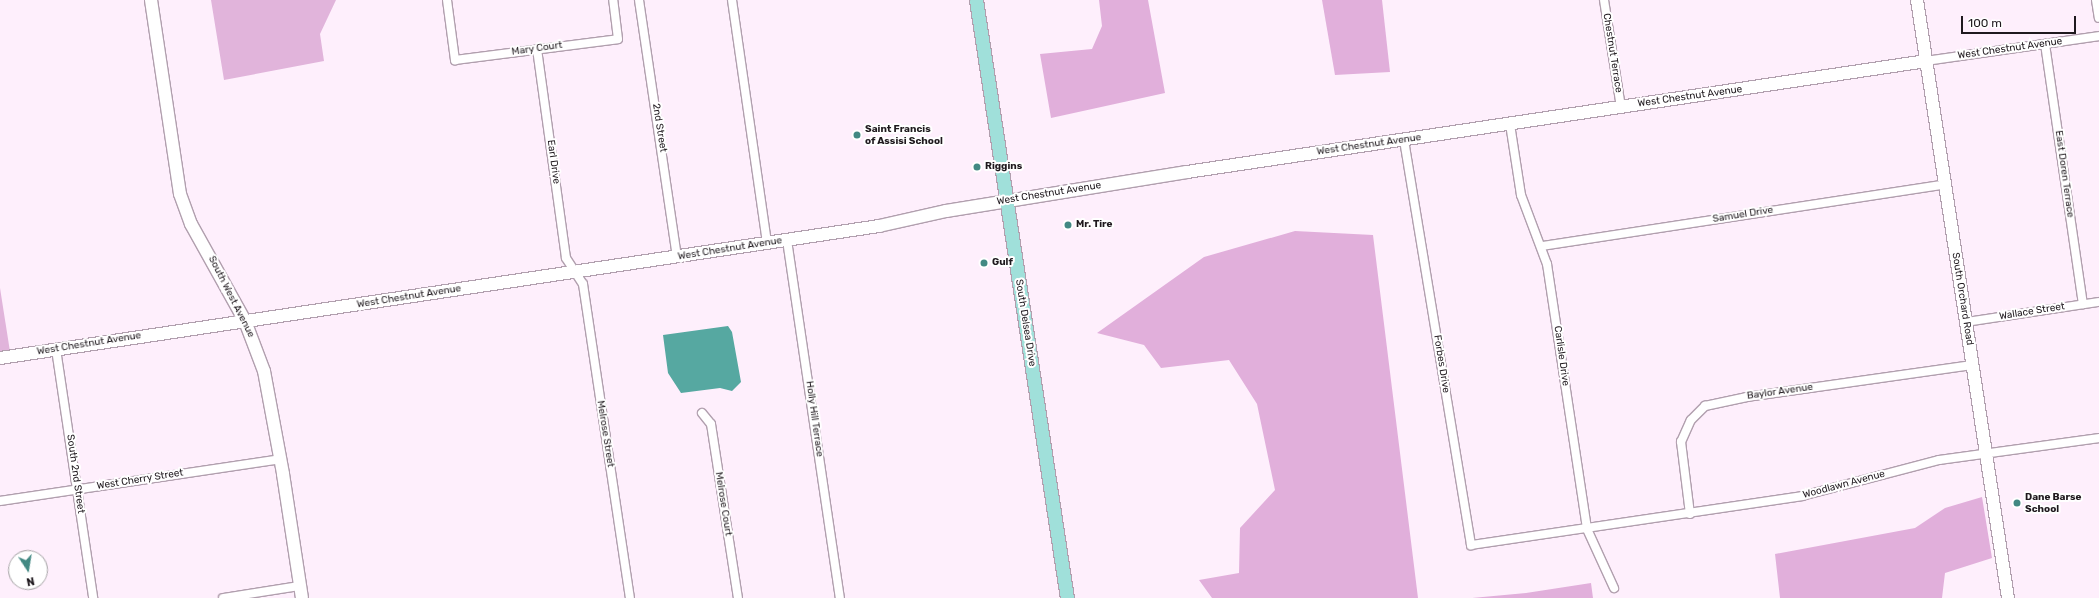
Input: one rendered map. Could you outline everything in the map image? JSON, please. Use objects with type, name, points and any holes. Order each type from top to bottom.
[{"type":"main road","name":"South Delsea Drive","points":[[976,0],[1067,598]]},
{"type":"street","name":"South West Avenue","points":[[151,0],[180,194],[191,224],[245,321],[264,371],[281,459],[301,592]]},
{"type":"street","name":"Mary Court","points":[[447,0],[455,60],[618,39],[613,0]]},
{"type":"street","name":"2nd Street","points":[[639,0],[677,257]]},
{"type":"street","points":[[732,0],[767,243]]},
{"type":"street","name":"Chestnut Terrace","points":[[1604,0],[1621,107]]},
{"type":"street","name":"South Orchard Road","points":[[1917,0],[2008,598]]},
{"type":"street","points":[[2096,0],[2099,18]]},
{"type":"street","name":"West Chestnut Avenue","points":[[0,358],[880,226],[1006,201],[2099,36]]},
{"type":"street","name":"East Doren Terrace","points":[[2045,44],[2083,304]]},
{"type":"street","name":"Earl Drive","points":[[537,49],[566,258],[576,272]]},
{"type":"street","name":"Carlisle Drive","points":[[1510,124],[1521,195],[1542,246],[1552,292],[1587,529],[1614,588]]},
{"type":"street","name":"Forbes Drive","points":[[1404,140],[1471,546],[1513,539]]},
{"type":"street","name":"Samuel Drive","points":[[1542,246],[1945,184]]},
{"type":"street","name":"Holly Hill Terrace","points":[[787,240],[840,598]]},
{"type":"street","name":"Melrose Street","points":[[576,272],[583,284],[630,598]]},
{"type":"street","name":"Wallace Street","points":[[1966,322],[2099,302]]},
{"type":"street","name":"South 2nd Street","points":[[56,349],[93,598]]},
{"type":"street","name":"Baylor Avenue","points":[[1690,514],[1681,442],[1691,420],[1706,406],[1747,397],[1972,365]]},
{"type":"street","name":"Melrose Court","points":[[702,413],[711,424],[738,598]]},
{"type":"street","name":"Woodlawn Avenue","points":[[1513,539],[1690,514],[1820,493],[1910,467],[1986,453],[2099,438]]},
{"type":"street","name":"West Cherry Street","points":[[0,502],[281,459]]},
{"type":"street","points":[[223,598],[301,592]]},
{"type":"shaded area","points":[[211,0],[336,0],[320,34],[324,61],[224,80]]},
{"type":"shaded area","points":[[1099,0],[1148,0],[1165,93],[1051,118],[1040,54],[1092,49],[1102,26]]},
{"type":"shaded area","points":[[1322,0],[1382,0],[1390,72],[1335,75]]},
{"type":"shaded area","points":[[1295,231],[1373,235],[1418,598],[1212,598],[1199,580],[1239,573],[1240,528],[1275,490],[1257,404],[1229,360],[1161,368],[1144,345],[1097,333],[1204,257]]},
{"type":"shaded area","points":[[0,288],[11,358],[0,359]]},
{"type":"shaded area","points":[[728,326],[732,332],[741,382],[732,391],[720,388],[681,393],[668,373],[663,335]]},
{"type":"shaded area","points":[[1982,497],[1992,558],[1945,573],[1942,598],[1780,598],[1775,554],[1915,528],[1945,508]]},
{"type":"shaded area","points":[[1591,583],[1593,598],[1472,598],[1526,593]]},
{"type":"place","name":"Saint Francis of Assisi School","points":[[857,135]]},
{"type":"place","name":"Riggins","points":[[977,167]]},
{"type":"place","name":"Mr. Tire","points":[[1068,225]]},
{"type":"place","name":"Gulf","points":[[984,263]]},
{"type":"place","name":"Dane Barse School","points":[[2017,503]]}]
